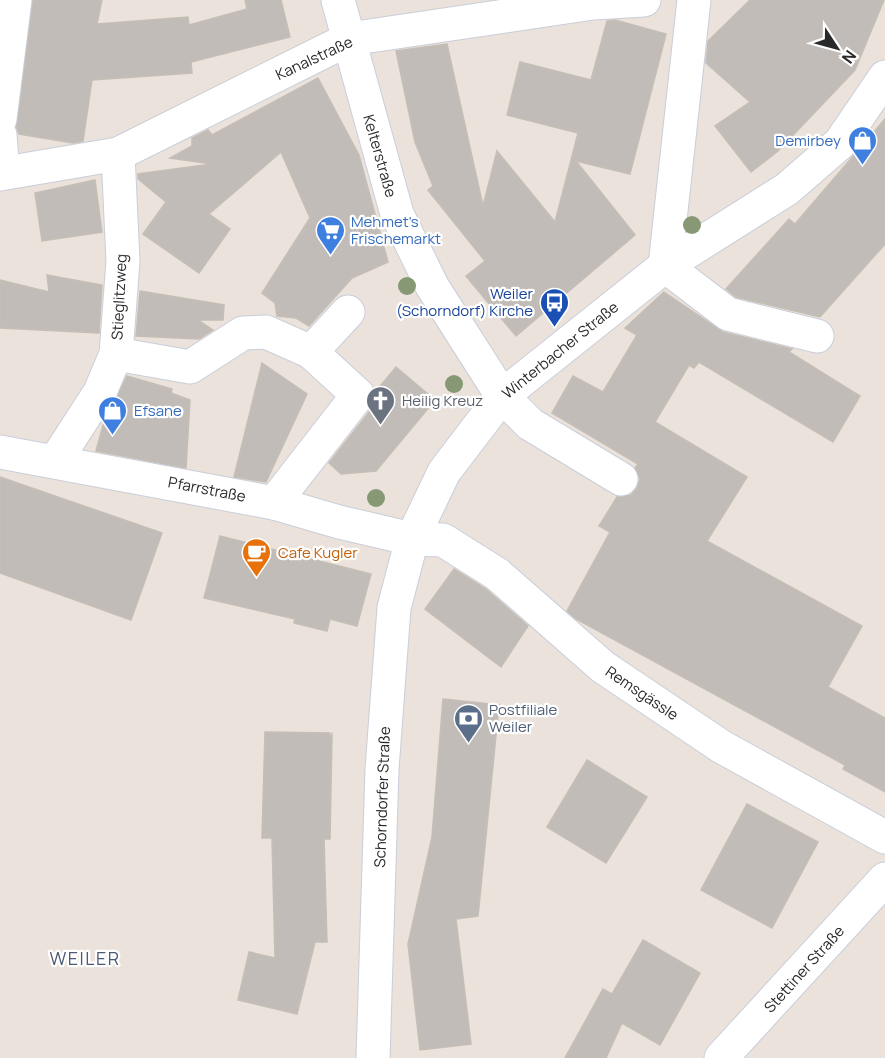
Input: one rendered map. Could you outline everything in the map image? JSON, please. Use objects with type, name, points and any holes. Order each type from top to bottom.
[{"type":"street","points":[[0,119],[15,0]]},
{"type":"street","name":"Kelterstraße","points":[[338,0],[397,214],[432,286],[502,396],[530,424],[621,478]]},
{"type":"street","name":"Kanalstraße","points":[[2,174],[118,154],[349,39],[593,2],[644,0]]},
{"type":"street","points":[[694,0],[665,266],[728,314],[817,336]]},
{"type":"street","name":"Winterbacher Straße","points":[[412,538],[444,472],[502,396],[665,266],[787,189],[840,143],[885,78]]},
{"type":"street","points":[[0,135],[2,174]]},
{"type":"street","name":"Stieglitzweg","points":[[56,460],[100,392],[116,354],[123,261],[118,154]]},
{"type":"street","points":[[311,352],[348,312]]},
{"type":"street","points":[[116,354],[190,367],[243,333],[266,332],[311,352],[358,395],[274,503]]},
{"type":"street","name":"Pfarrstraße","points":[[0,452],[56,460],[274,503],[339,522],[412,538]]},
{"type":"street","name":"Remsgässle","points":[[412,538],[443,540],[496,574],[603,667],[623,681],[722,747],[885,837]]},
{"type":"street","name":"Schorndorfer Straße","points":[[373,1058],[382,769],[391,642],[394,608],[412,538]]},
{"type":"street","name":"Stettiner Straße","points":[[721,1058],[885,879]]},
{"type":"building","points":[[33,0],[102,0],[97,24],[188,17],[189,25],[247,9],[245,0],[281,0],[290,37],[191,62],[192,73],[92,80],[83,141],[73,143],[19,134],[16,127]]},
{"type":"building","points":[[750,0],[884,0],[855,70],[778,151],[751,172],[715,126],[750,102],[706,63],[708,41]]},
{"type":"building","points":[[615,20],[666,34],[630,174],[576,161],[635,235],[516,336],[466,276],[485,261],[428,190],[433,186],[415,142],[396,51],[447,44],[483,206],[497,151],[555,222],[578,133],[507,115],[520,62],[591,80],[607,21]]},
{"type":"building","points":[[318,78],[359,155],[388,262],[352,278],[309,326],[296,318],[277,316],[275,303],[262,293],[310,218],[281,152],[209,214],[230,229],[199,273],[143,234],[166,202],[138,179],[138,174],[212,164],[170,158],[192,146],[192,138],[208,130],[212,135]]},
{"type":"building","points":[[885,119],[885,244],[820,317],[736,297],[726,289],[789,219],[795,224]]},
{"type":"building","points":[[95,180],[102,232],[42,241],[35,193]]},
{"type":"building","points":[[47,275],[102,285],[99,333],[0,328],[0,280],[49,292]]},
{"type":"building","points":[[140,291],[224,305],[223,320],[198,320],[213,330],[199,339],[136,336]]},
{"type":"building","points":[[664,292],[723,332],[792,349],[789,352],[860,396],[833,442],[699,362],[694,368],[689,365],[655,422],[747,477],[707,541],[862,626],[828,687],[885,718],[885,792],[843,769],[845,765],[576,619],[567,611],[610,532],[599,526],[617,497],[631,495],[640,479],[635,468],[638,464],[552,413],[573,376],[603,392],[637,335],[625,328]]},
{"type":"building","points":[[262,363],[307,394],[266,482],[234,477]]},
{"type":"building","name":"Heilig Kreuz","points":[[396,367],[435,400],[376,471],[341,474],[329,463],[373,407],[376,391]]},
{"type":"building","points":[[127,376],[172,389],[171,393],[190,400],[186,468],[96,451],[105,418]]},
{"type":"building","points":[[0,477],[162,533],[131,620],[0,573]]},
{"type":"building","name":"Cafe Kugler","points":[[220,536],[371,574],[357,626],[330,619],[327,631],[294,623],[295,619],[204,598]]},
{"type":"building","points":[[454,569],[486,589],[528,626],[501,667],[425,609]]},
{"type":"building","points":[[443,699],[499,705],[478,916],[456,919],[471,1044],[420,1050],[408,944],[432,837]]},
{"type":"building","points":[[265,732],[330,733],[329,738],[332,734],[330,839],[324,839],[327,942],[315,942],[297,1014],[238,1000],[249,952],[275,958],[272,838],[262,838]]},
{"type":"building","points":[[587,760],[647,797],[606,863],[547,827]]},
{"type":"building","points":[[747,804],[818,842],[772,928],[701,890]]},
{"type":"building","points":[[643,940],[700,973],[660,1045],[622,1023],[606,1058],[565,1058],[603,989],[612,994]]},
{"type":"place","name":"Demirbey","points":[[862,166]]},
{"type":"place","name":"Mehmet's Frischemarkt","points":[[330,256]]},
{"type":"place","name":"Weiler (Schorndorf) Kirche","points":[[554,328]]},
{"type":"place","name":"Heilig Kreuz","points":[[381,426]]},
{"type":"place","name":"Efsane","points":[[113,436]]},
{"type":"place","name":"Cafe Kugler","points":[[257,578]]},
{"type":"place","name":"Postfiliale Weiler","points":[[468,744]]},
{"type":"district","name":"WEILER","points":[[85,958]]}]
